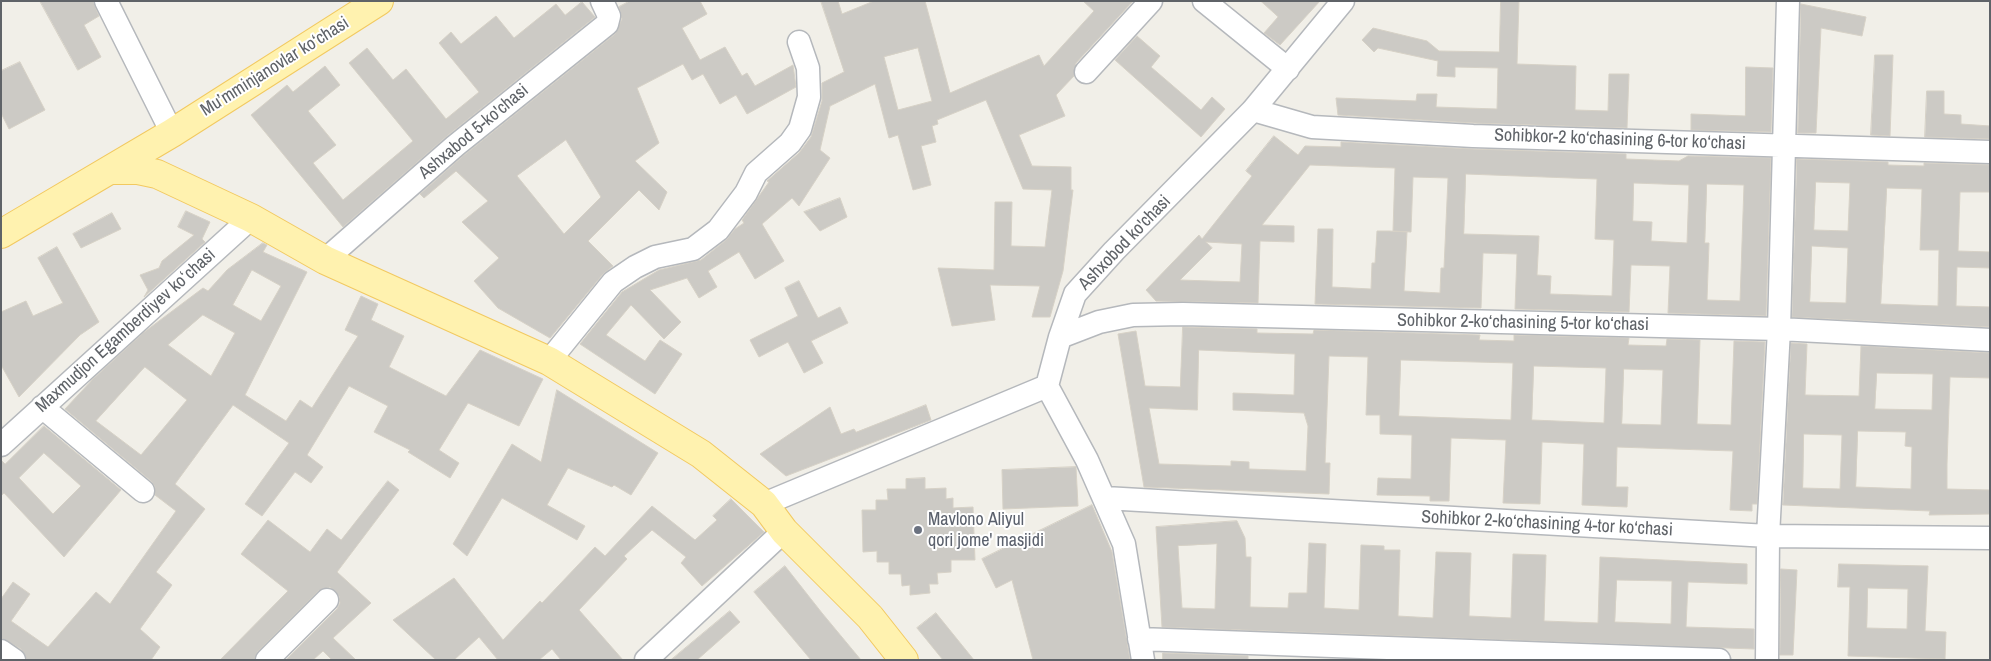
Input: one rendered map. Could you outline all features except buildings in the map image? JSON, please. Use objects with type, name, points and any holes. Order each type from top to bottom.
[{"type":"main road","name":"Mu’mminjanovlar ko‘chasi","points":[[1,234],[172,133],[379,1]]},
{"type":"main road","points":[[110,170],[138,170],[157,174],[251,218],[325,260],[549,362],[702,454],[764,504],[784,531],[870,618],[904,660]]},
{"type":"street","points":[[106,1],[172,133]]},
{"type":"street","name":"Ashxabod 5-ko'chasi","points":[[325,260],[455,146],[607,24],[609,16],[602,1]]},
{"type":"street","points":[[1086,72],[1151,1]]},
{"type":"street","points":[[1204,1],[1288,69]]},
{"type":"street","name":"Ashxobod ko'chasi","points":[[1047,386],[1060,337],[1075,294],[1253,110],[1343,1]]},
{"type":"street","points":[[1767,660],[1768,536],[1779,329],[1788,1]]},
{"type":"street","points":[[549,362],[614,282],[635,267],[656,257],[692,249],[718,230],[746,193],[756,173],[790,143],[800,129],[809,97],[808,68],[799,42]]},
{"type":"street","name":"Sohibkor-2 ko‘chasining 6-tor ko‘chasi","points":[[1253,110],[1322,127],[1473,136],[1783,144],[1990,152]]},
{"type":"street","name":"Maxmudjon Egamberdiyev koʻchasi","points":[[1,445],[251,218]]},
{"type":"street","name":"Sohibkor 2-ko‘chasining 5-tor ko‘chasi","points":[[1060,337],[1098,322],[1133,315],[1779,329],[1990,340]]},
{"type":"street","points":[[764,504],[1047,386],[1105,498],[1124,544],[1141,649],[1719,660]]},
{"type":"street","points":[[42,408],[143,491]]},
{"type":"street","name":"Sohibkor 2-ko‘chasining 4-tor ko‘chasi","points":[[1105,498],[1768,536],[1990,538]]},
{"type":"street","points":[[646,660],[784,531]]},
{"type":"street","points":[[267,660],[327,600]]},
{"type":"street","points":[[1,651],[14,660]]},
{"type":"place","name":"Mavlono Aliyul qori jome' masjidi","points":[[918,530]]}]
